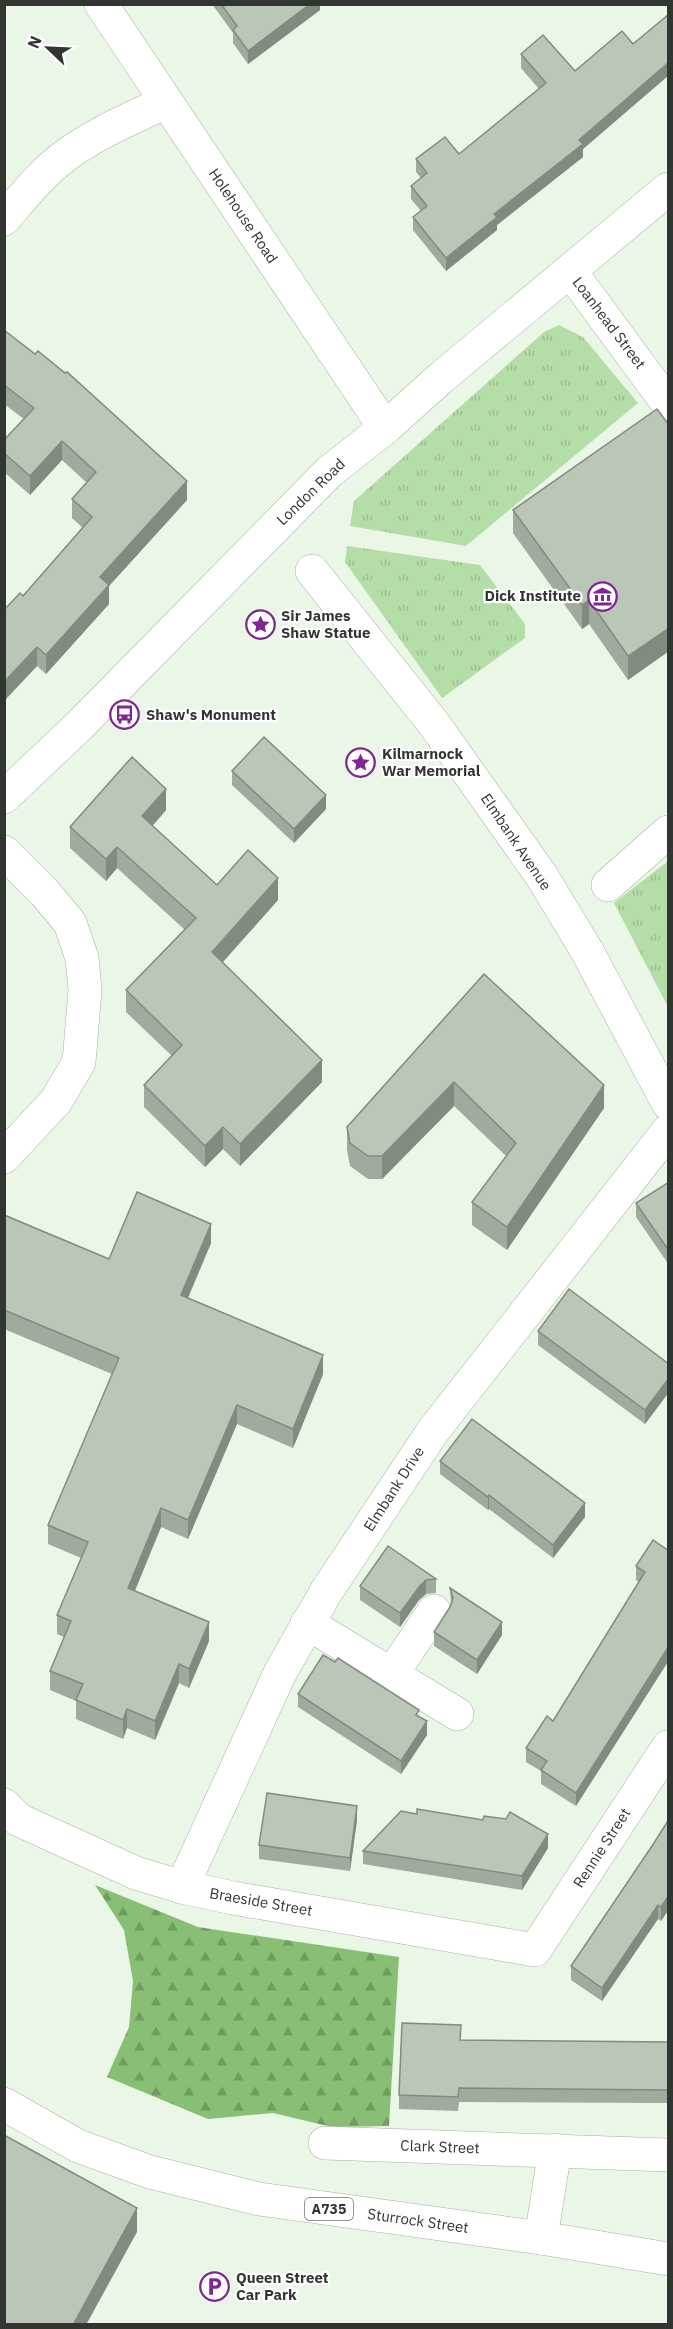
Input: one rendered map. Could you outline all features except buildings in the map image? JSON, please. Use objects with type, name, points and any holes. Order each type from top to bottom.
[{"type":"street","name":"Holehouse Road","points":[[101,4],[385,428]]},
{"type":"street","points":[[4,219],[27,191],[64,156],[104,131],[166,102]]},
{"type":"street","name":"London Road","points":[[4,797],[79,726],[329,472],[385,428],[443,376],[669,189]]},
{"type":"street","name":"Loanhead Street","points":[[570,271],[669,404]]},
{"type":"street","name":"Elmbank Avenue","points":[[312,571],[434,724],[540,875],[587,951],[669,1103]]},
{"type":"street","points":[[608,885],[669,832]]},
{"type":"street","points":[[4,852],[45,893],[70,923],[82,958],[85,990],[79,1062],[56,1101],[4,1157]]},
{"type":"street","name":"Elmbank Drive","points":[[182,1887],[280,1673],[308,1623],[433,1431],[669,1131]]},
{"type":"street","points":[[392,1674],[434,1611]]},
{"type":"street","points":[[308,1623],[457,1714]]},
{"type":"street","name":"Rennie Street","points":[[535,1950],[669,1747]]},
{"type":"street","name":"Braeside Street","points":[[4,1805],[19,1820],[136,1873],[182,1887],[535,1950]]},
{"type":"street","name":"Sturrock Street","points":[[4,2104],[78,2146],[150,2172],[248,2196],[541,2238],[669,2259]]},
{"type":"street","name":"Clark Street","points":[[325,2143],[669,2156]]},
{"type":"street","points":[[541,2238],[555,2150]]},
{"type":"green space","points":[[559,325],[583,337],[638,403],[466,546],[350,526],[354,501],[544,332]]},
{"type":"green space","points":[[347,546],[480,565],[525,624],[525,638],[442,698],[345,562]]},
{"type":"green space","points":[[668,861],[668,1007],[614,903]]},
{"type":"green space","points":[[95,1885],[198,1927],[399,1957],[389,2126],[332,2127],[273,2113],[208,2119],[107,2077],[129,2027],[133,1981],[124,1930]]},
{"type":"place","name":"Dick Institute","points":[[602,596]]},
{"type":"place","name":"Sir James Shaw Statue","points":[[260,625]]},
{"type":"place","name":"Shaw's Monument","points":[[125,715]]},
{"type":"place","name":"Kilmarnock War Memorial","points":[[361,763]]},
{"type":"place","name":"Queen Street Car Park","points":[[215,2287]]}]
